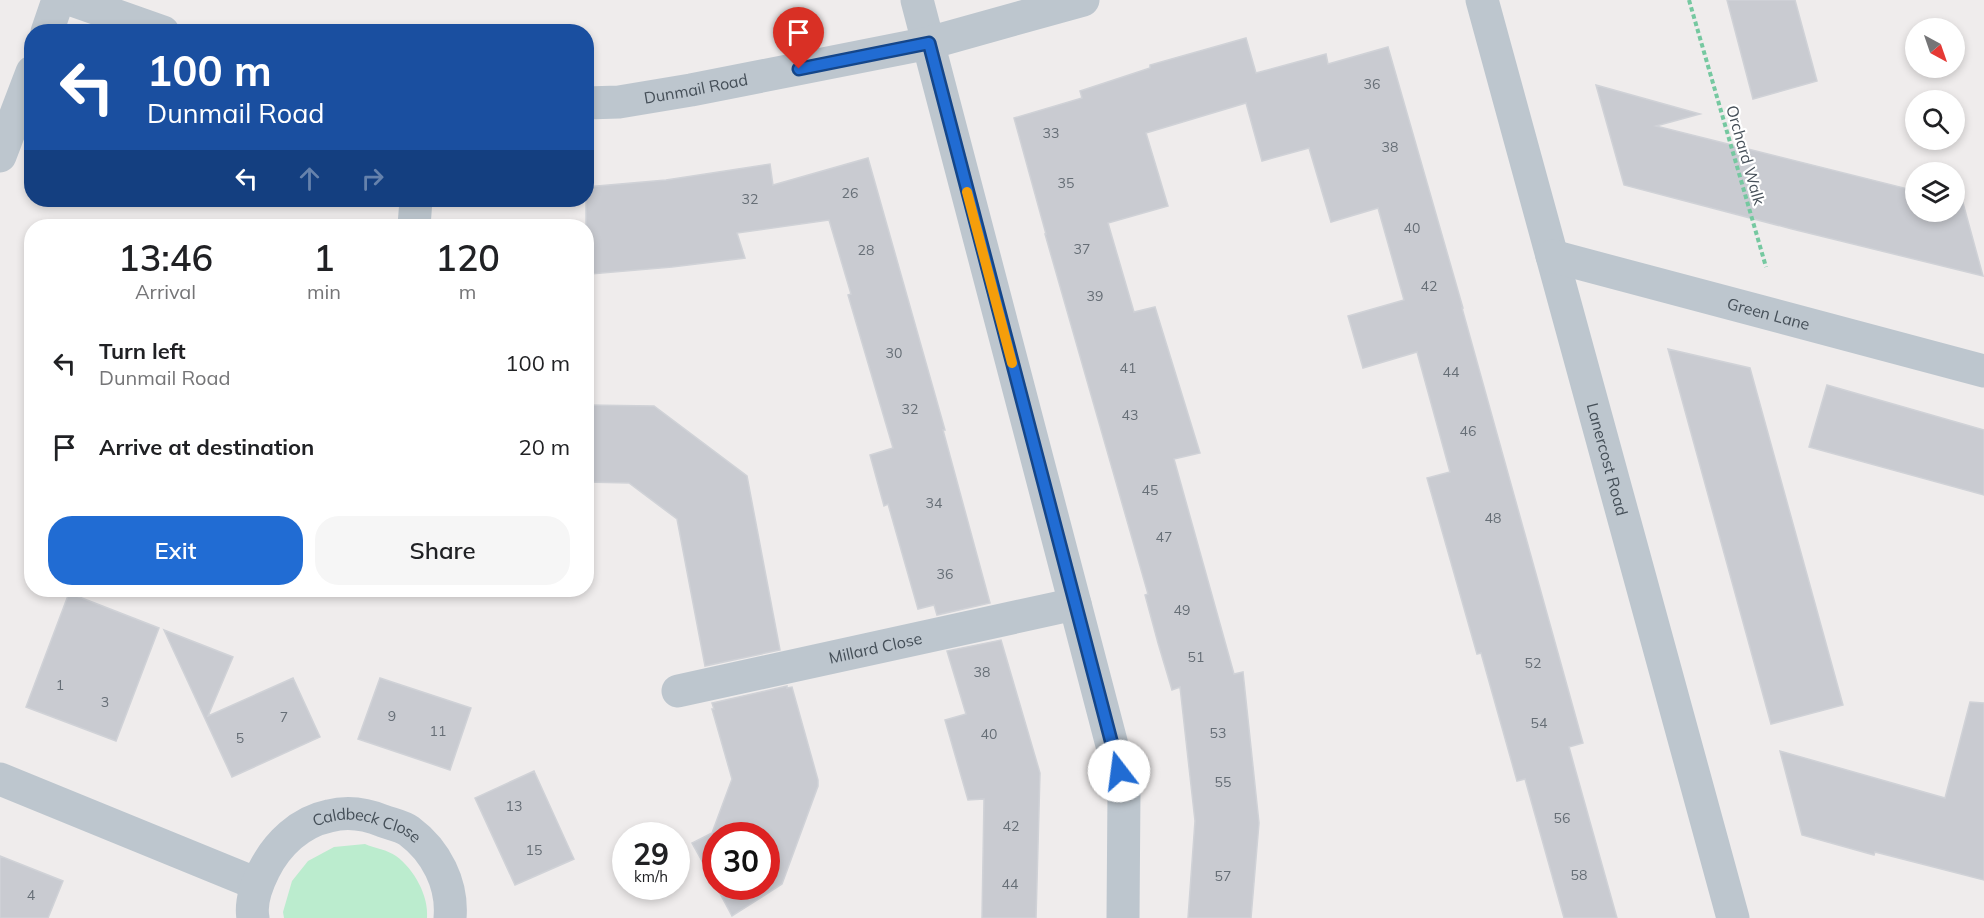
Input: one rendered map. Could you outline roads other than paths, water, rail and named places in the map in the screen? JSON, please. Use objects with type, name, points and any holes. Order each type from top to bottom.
[{"type":"street","points":[[50,24],[58,0]]},
{"type":"street","points":[[72,0],[140,24]]},
{"type":"street","points":[[917,0],[1124,792],[1123,918]]},
{"type":"street","name":"Dunmail Road","points":[[594,103],[619,102],[691,90],[929,43],[1083,0]]},
{"type":"street","name":"Lanercost Road","points":[[1482,0],[1738,917]]},
{"type":"street","points":[[0,156],[24,93]]},
{"type":"street","name":"Green Lane","points":[[1552,256],[1984,371]]},
{"type":"street","name":"Millard Close","points":[[678,691],[1075,604]]},
{"type":"street","points":[[0,779],[256,884]]},
{"type":"street","name":"Caldbeck Close","points":[[253,918],[256,884],[272,854],[297,829],[329,816],[364,814],[407,830],[433,854],[447,885],[451,903],[450,918]]}]
